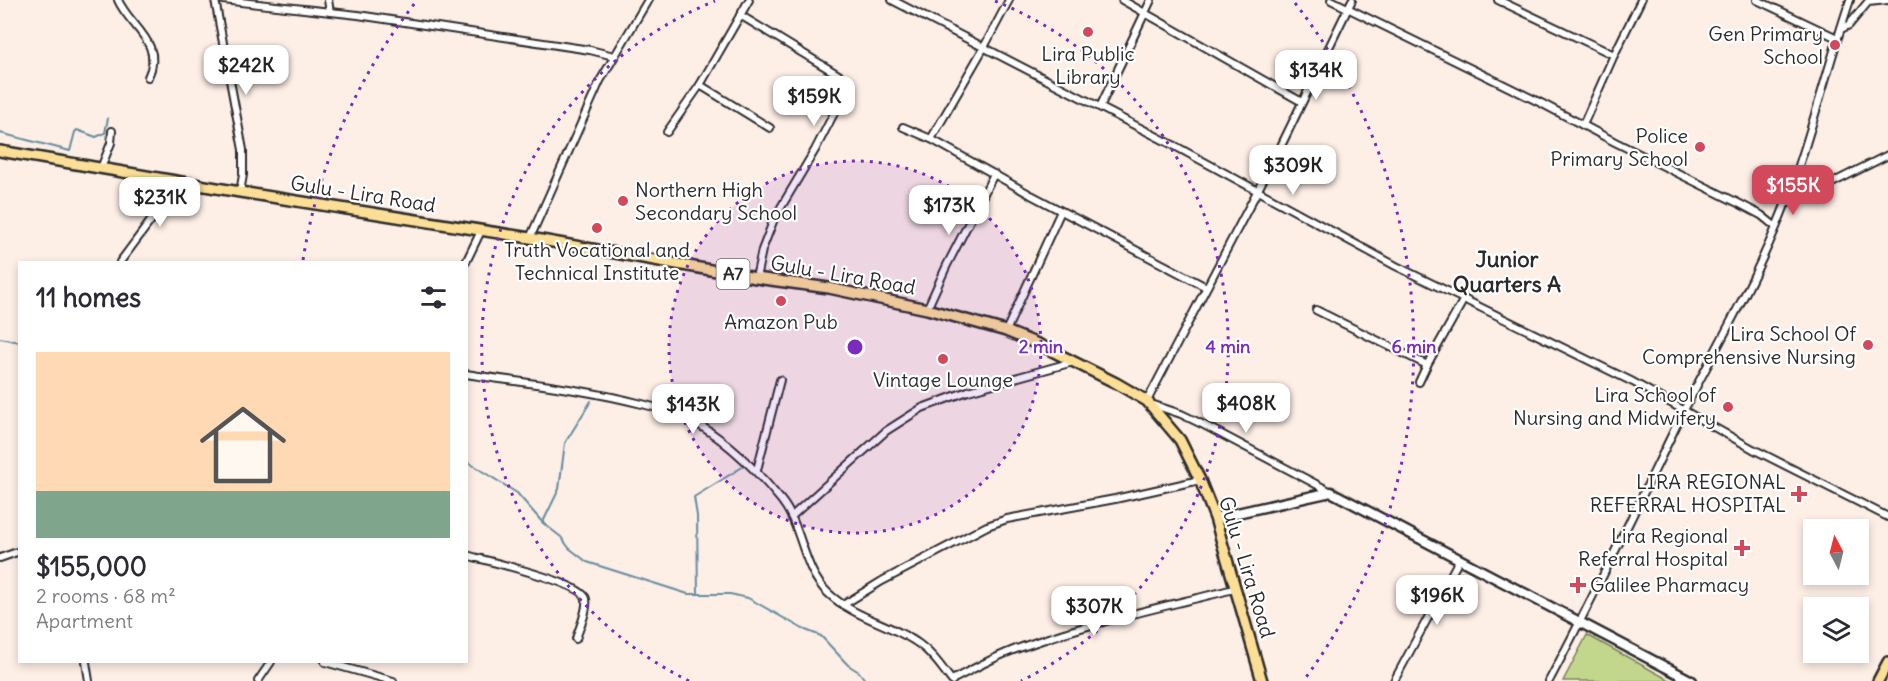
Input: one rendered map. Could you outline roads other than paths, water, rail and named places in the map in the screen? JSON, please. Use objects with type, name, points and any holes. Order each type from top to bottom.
[{"type":"main road","name":"Gulu - Lira Road","points":[[0,151],[530,238],[756,278],[829,288],[927,309],[1006,331],[1040,345],[1116,383],[1148,403],[1180,440],[1200,480],[1215,518],[1262,681]]},
{"type":"main road","points":[[1215,518],[1331,492],[1692,681]]},
{"type":"main road","points":[[1878,681],[1888,662]]},
{"type":"street","points":[[118,0],[145,35],[153,59],[148,77]]},
{"type":"street","points":[[215,0],[243,150],[240,192]]},
{"type":"street","points":[[223,0],[484,33],[614,56]]},
{"type":"street","points":[[328,0],[330,12]]},
{"type":"street","points":[[530,238],[585,113],[614,56],[648,0]]},
{"type":"street","points":[[668,132],[700,85],[748,0]]},
{"type":"street","points":[[892,0],[1258,190],[1396,266],[1633,382],[1753,449],[1888,517]]},
{"type":"street","points":[[930,139],[1009,0]]},
{"type":"street","points":[[1122,0],[1302,102]]},
{"type":"street","points":[[1100,107],[1151,0]]},
{"type":"street","points":[[1331,0],[1740,204],[1776,226]]},
{"type":"street","points":[[1331,492],[1204,425],[1148,403],[1206,286],[1258,190],[1352,0]]},
{"type":"street","points":[[1498,0],[1614,55]]},
{"type":"street","points":[[1583,125],[1641,0]]},
{"type":"street","points":[[1757,0],[1837,38]]},
{"type":"street","points":[[1549,681],[1580,623],[1684,410],[1727,331],[1776,226],[1850,0]]},
{"type":"street","points":[[1840,30],[1849,25],[1868,2],[1888,0]]},
{"type":"street","points":[[740,15],[842,77],[847,88],[815,150],[774,219],[762,250],[756,278]]},
{"type":"street","points":[[700,85],[770,128]]},
{"type":"street","points":[[903,127],[930,139],[1061,211],[1206,286]]},
{"type":"street","points":[[101,168],[112,134]]},
{"type":"street","points":[[1785,204],[1798,200],[1888,155]]},
{"type":"street","points":[[927,309],[994,174]]},
{"type":"street","points":[[121,261],[167,198],[174,181]]},
{"type":"street","points":[[1006,331],[1061,211]]},
{"type":"street","points":[[466,261],[481,231]]},
{"type":"street","points":[[1419,382],[1464,299]]},
{"type":"street","points":[[1316,310],[1427,365]]},
{"type":"street","points":[[792,516],[886,431],[922,408],[978,388],[1073,362]]},
{"type":"street","points":[[468,374],[623,399],[673,412],[704,428],[757,470],[792,516],[818,581],[826,591],[843,606],[918,643],[933,655],[952,681],[993,658],[1022,646],[1113,618],[1234,590]]},
{"type":"street","points":[[757,470],[780,380]]},
{"type":"street","points":[[843,606],[882,581],[987,526],[1007,519],[1200,480]]},
{"type":"street","points":[[0,558],[18,552]]},
{"type":"street","points":[[468,556],[538,575],[576,588],[583,593],[586,598],[585,608],[576,639]]},
{"type":"street","points":[[1394,681],[1459,560]]},
{"type":"street","points":[[86,663],[90,681]]},
{"type":"street","points":[[258,681],[270,663]]},
{"type":"street","points":[[329,663],[393,681]]},
{"type":"waterway","points":[[0,133],[70,151],[77,130],[96,137],[105,133],[108,118]]},
{"type":"waterway","points":[[0,338],[18,342]]},
{"type":"waterway","points":[[543,522],[559,489],[565,443],[591,401]]},
{"type":"waterway","points":[[468,462],[517,493],[543,523],[587,562],[688,594],[730,594],[748,598],[803,629],[821,636],[866,681]]},
{"type":"waterway","points":[[698,594],[697,516],[694,497],[744,466]]},
{"type":"place","name":"Lira Public Library","points":[[1088,32]]},
{"type":"place","name":"Gen Primary School","points":[[1835,45]]},
{"type":"place","name":"Police Primary School","points":[[1700,147]]},
{"type":"place","name":"Northern High Secondary School","points":[[623,201]]},
{"type":"place","name":"Truth Vocational and Technical Institute","points":[[597,228]]},
{"type":"place","name":"Amazon Pub","points":[[781,301]]},
{"type":"place","name":"Lira School Of Comprehensive Nursing","points":[[1868,345]]},
{"type":"place","name":"Vintage Lounge","points":[[943,359]]},
{"type":"place","name":"Lira School of Nursing and Midwifery","points":[[1728,407]]},
{"type":"place","name":"LIRA REGIONAL REFERRAL HOSPITAL","points":[[1799,494]]},
{"type":"place","name":"Lira Regional Referral Hospital","points":[[1742,548]]},
{"type":"place","name":"Galilee Pharmacy","points":[[1578,585]]},
{"type":"district","name":"Junior Quarters A","points":[[1507,272]]}]
